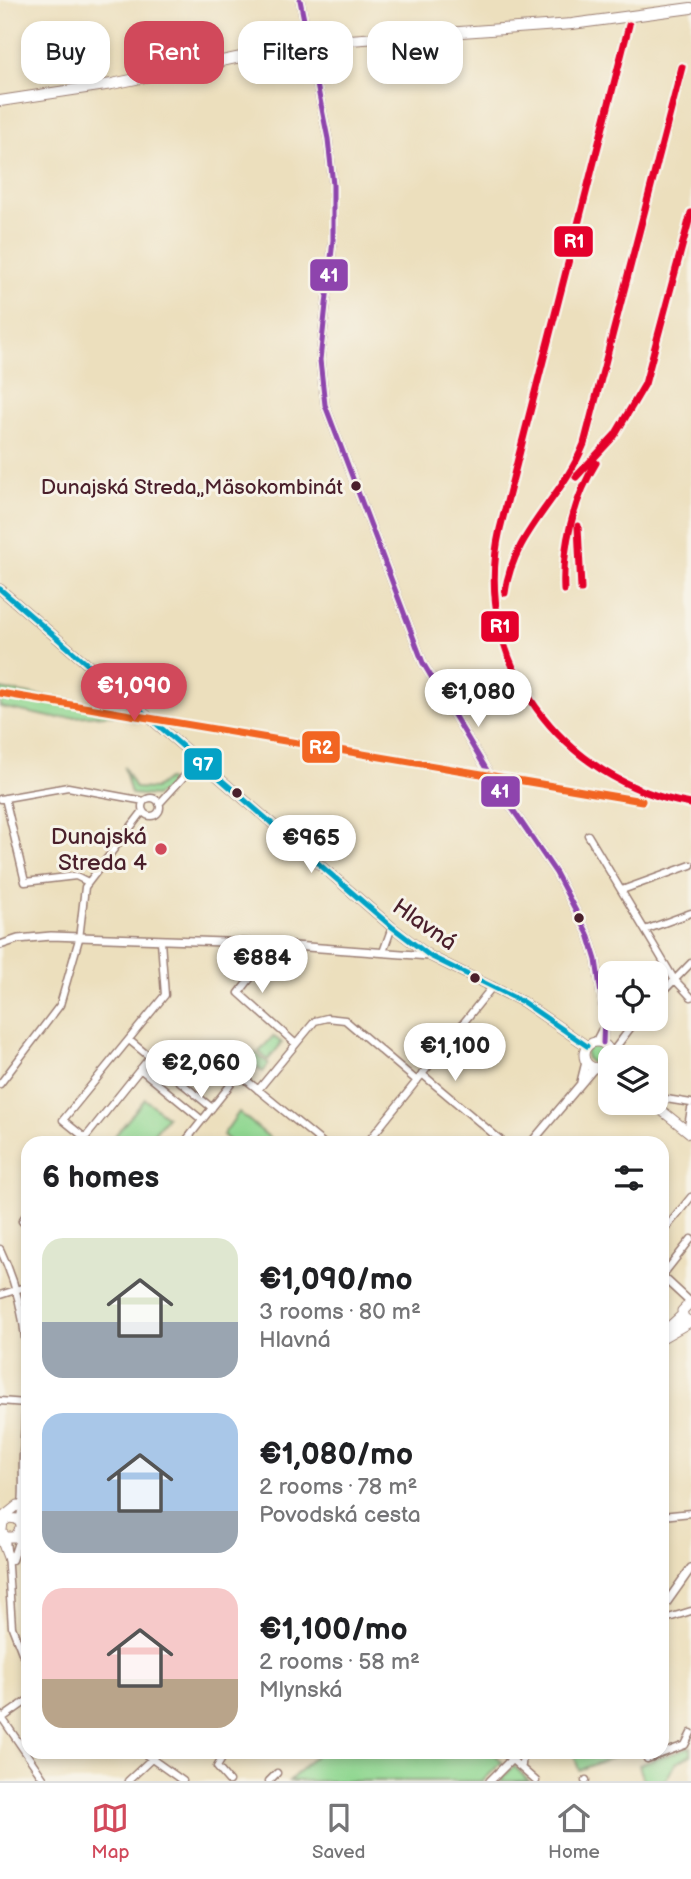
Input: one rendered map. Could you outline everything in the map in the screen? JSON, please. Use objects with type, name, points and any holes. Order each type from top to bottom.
[{"type":"main road","points":[[353,40],[572,24],[691,8]]},
{"type":"main road","points":[[0,101],[111,84],[238,58]]},
{"type":"main road","name":"Hlavná","points":[[0,589],[392,927],[430,956],[493,986],[542,1014],[598,1052]]},
{"type":"main road","points":[[668,1112],[689,1133]]},
{"type":"main road","points":[[669,1332],[691,1322],[687,1307]]},
{"type":"main road","points":[[669,1327],[687,1307]]},
{"type":"main road","points":[[11,1562],[13,1528],[20,1507]]},
{"type":"street","points":[[300,0],[304,21]]},
{"type":"street","points":[[317,84],[328,139],[333,185],[333,240],[320,371],[332,428],[423,663],[498,788],[556,873],[589,934],[596,960],[604,1015],[603,1045]]},
{"type":"street","points":[[143,811],[154,815],[158,812],[159,804],[199,760]]},
{"type":"street","points":[[88,882],[76,876],[25,882],[2,799],[68,787],[144,801],[153,798],[159,804]]},
{"type":"street","points":[[0,1084],[60,1004],[79,939],[82,897],[88,882],[143,811],[144,801]]},
{"type":"street","points":[[588,835],[674,979],[691,997]]},
{"type":"street","points":[[622,890],[691,865]]},
{"type":"street","points":[[645,930],[691,913]]},
{"type":"street","points":[[383,952],[392,927]]},
{"type":"street","points":[[0,945],[27,937],[277,944],[430,956]]},
{"type":"street","points":[[78,1136],[63,1120],[165,995],[161,941]]},
{"type":"street","points":[[277,944],[239,993],[296,1044]]},
{"type":"street","points":[[668,986],[691,963]]},
{"type":"street","points":[[373,1136],[493,986]]},
{"type":"street","points":[[258,1090],[317,1018],[345,1020],[417,1081]]},
{"type":"street","points":[[612,1045],[626,1031]]},
{"type":"street","points":[[129,1040],[212,1108]]},
{"type":"street","points":[[85,1136],[140,1069],[147,1055]]},
{"type":"street","points":[[537,1136],[598,1061]]},
{"type":"street","points":[[140,1069],[202,1120]]},
{"type":"street","points":[[189,1136],[239,1074],[314,1136]]},
{"type":"street","points":[[422,1074],[496,1136]]},
{"type":"street","points":[[668,1101],[691,1103]]},
{"type":"street","points":[[689,1133],[691,1109]]},
{"type":"street","points":[[669,1224],[691,1197]]},
{"type":"street","points":[[669,1267],[691,1239]]},
{"type":"street","points":[[0,1249],[17,1289],[21,1309]]},
{"type":"street","points":[[669,1284],[687,1307]]},
{"type":"street","points":[[0,1295],[21,1288]]},
{"type":"street","points":[[0,1401],[21,1403]]},
{"type":"street","points":[[21,1498],[13,1528],[11,1562],[12,1627],[21,1650]]},
{"type":"street","points":[[669,1515],[691,1513]]},
{"type":"street","points":[[11,1562],[18,1542],[13,1528]]},
{"type":"street","points":[[669,1599],[691,1568]]},
{"type":"street","points":[[670,1619],[691,1611]]},
{"type":"street","points":[[21,1705],[1,1718],[21,1747]]},
{"type":"street","points":[[669,1751],[685,1745],[691,1733]]},
{"type":"street","points":[[30,1759],[45,1781]]},
{"type":"street","points":[[128,1781],[151,1759]]},
{"type":"street","points":[[153,1759],[183,1781]]},
{"type":"street","points":[[222,1759],[217,1767],[229,1781]]},
{"type":"street","points":[[490,1781],[511,1759]]},
{"type":"street","points":[[513,1759],[536,1781]]},
{"type":"street","points":[[522,1759],[522,1765]]},
{"type":"street","points":[[270,1781],[277,1773]]},
{"type":"green space","points":[[0,689],[138,713],[55,718],[0,707]]},
{"type":"green space","points":[[124,767],[135,788],[154,789],[167,779],[173,784],[155,796],[131,794]]},
{"type":"green space","points":[[273,1036],[282,1043],[268,1060],[259,1052]]},
{"type":"green space","points":[[600,1045],[596,1064],[589,1061],[586,1054],[589,1047]]},
{"type":"green space","points":[[255,1053],[269,1064],[263,1072],[249,1061]]},
{"type":"green space","points":[[145,1099],[167,1117],[152,1136],[115,1136]]},
{"type":"green space","points":[[239,1112],[268,1136],[224,1136]]},
{"type":"green space","points":[[691,1747],[691,1755],[676,1763],[665,1781],[644,1781],[639,1765],[656,1759],[669,1759],[669,1755]]},
{"type":"green space","points":[[312,1759],[499,1759],[502,1762],[483,1781],[289,1781]]},
{"type":"green space","points":[[575,1759],[609,1759],[579,1770]]},
{"type":"green space","points":[[514,1766],[529,1781],[500,1781]]},
{"type":"transit line","name":"41","points":[[300,0],[328,139],[333,185],[333,240],[320,360],[325,405],[423,663],[494,782],[556,873],[588,934],[596,960],[604,1015],[603,1043]]},
{"type":"transit line","name":"R1","points":[[629,25],[500,529],[494,578],[499,624],[513,668],[536,707],[566,742],[603,770],[645,791],[691,804]]},
{"type":"transit line","name":"R1","points":[[505,593],[518,552],[564,482],[584,444],[682,67]]},
{"type":"transit line","name":"R1","points":[[576,477],[615,435],[645,384],[691,213]]},
{"type":"transit line","name":"R1","points":[[564,590],[567,541],[575,508],[596,463]]},
{"type":"transit line","name":"R1","points":[[578,526],[581,589]]},
{"type":"transit line","name":"97","points":[[0,589],[392,927],[430,956],[523,1002],[587,1046]]},
{"type":"transit line","name":"R2","points":[[0,693],[642,801]]},
{"type":"place","name":"Dunajská Streda,,Mäsokombinát","points":[[356,486]]},
{"type":"place","name":"Dunajská Streda 4","points":[[161,849]]}]
